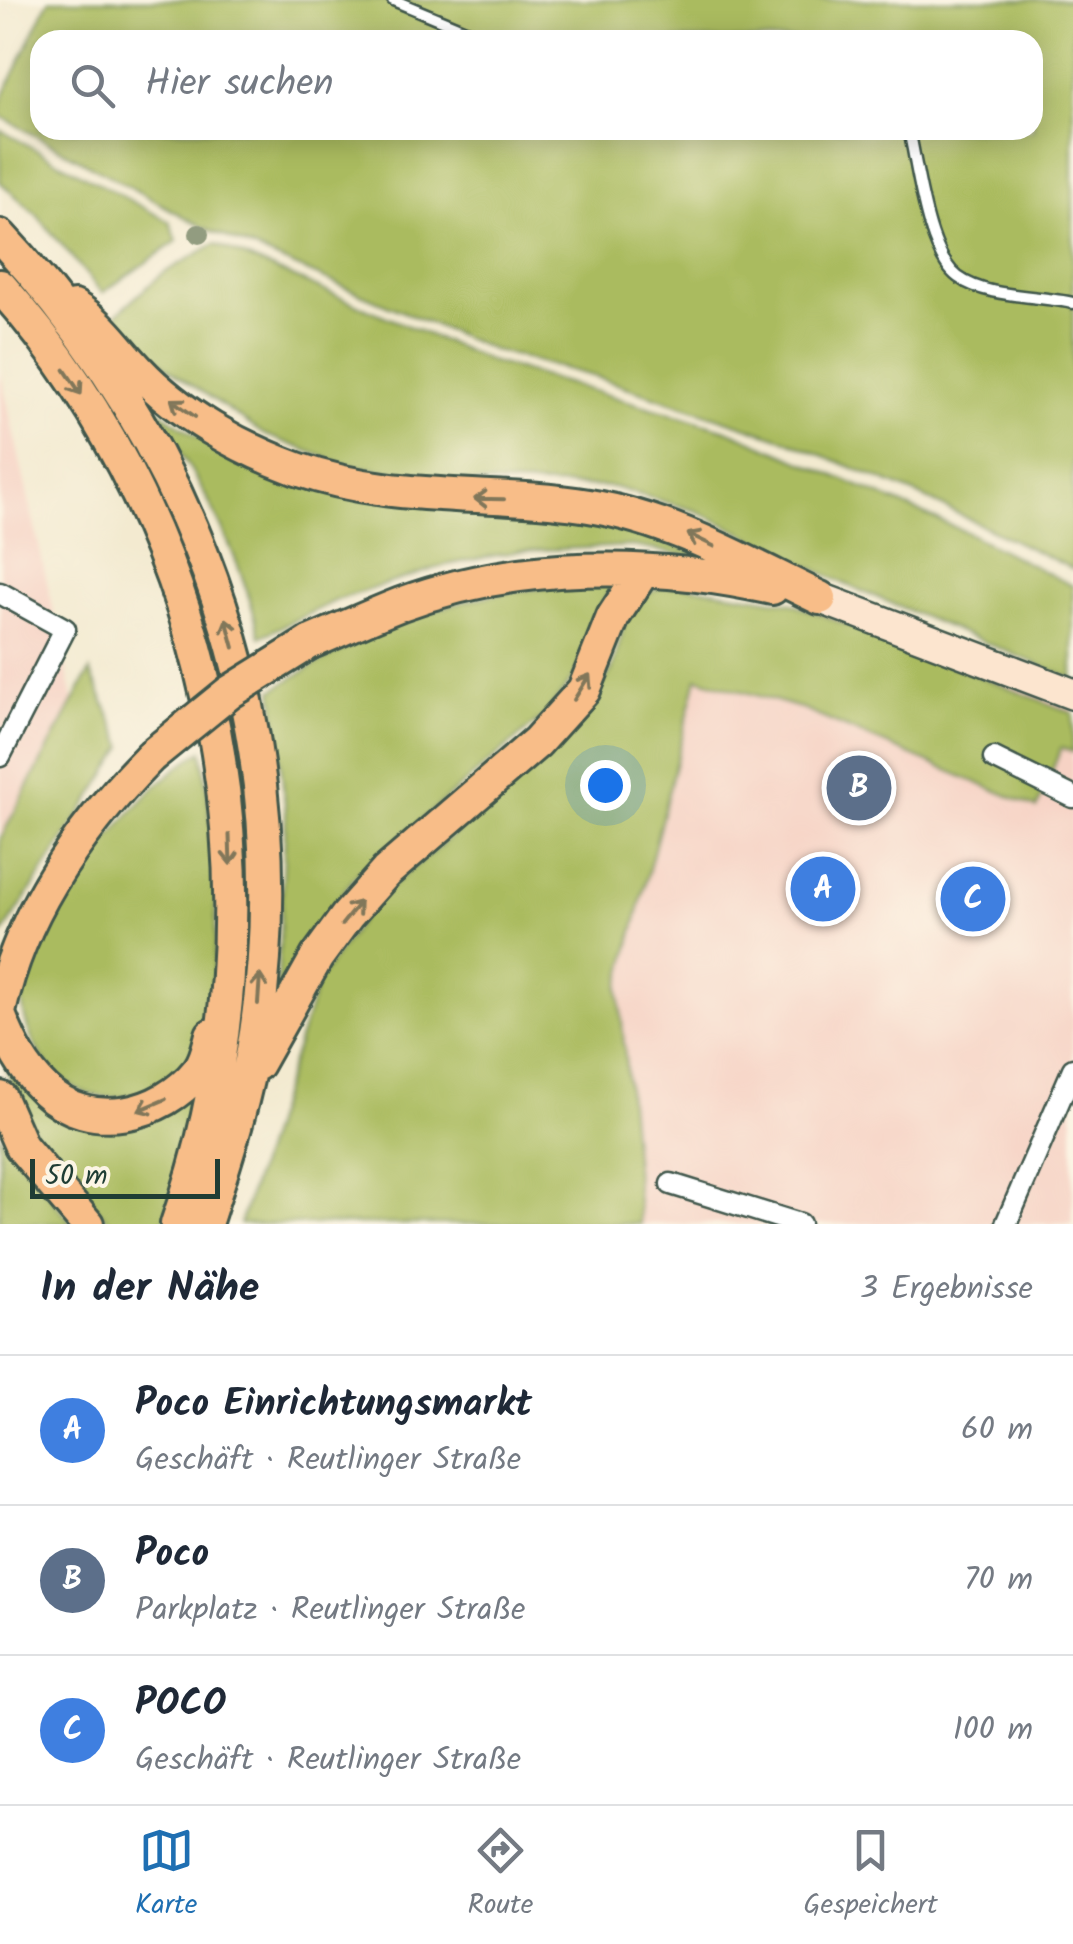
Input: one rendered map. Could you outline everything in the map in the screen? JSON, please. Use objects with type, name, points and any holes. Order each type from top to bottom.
[{"type":"main road","points":[[0,236],[54,294],[158,456],[222,599],[256,739],[266,854],[256,1032],[245,1086],[204,1224]]},
{"type":"main road","points":[[54,294],[101,323],[136,368],[178,406],[249,448],[296,468],[378,490],[551,501],[617,510],[681,531],[820,598],[1073,694]]},
{"type":"main road","points":[[8,295],[78,388],[128,477],[159,542],[206,679],[230,836],[230,934],[222,1053],[202,1154],[177,1224]]},
{"type":"main road","points":[[0,1008],[8,968],[66,857],[116,792],[151,756],[230,692],[309,643],[404,603],[479,583],[572,570],[643,570],[754,584],[820,598]]},
{"type":"main road","points":[[245,1086],[317,958],[347,916],[386,872],[537,742],[584,690],[613,617],[643,570]]},
{"type":"main road","points":[[0,1017],[13,1050],[47,1092],[68,1106],[106,1116],[147,1110],[176,1094],[201,1068],[224,1002]]},
{"type":"main road","points":[[0,1098],[20,1146],[87,1224]]},
{"type":"street","points":[[0,756],[65,628],[3,595]]},
{"type":"street","points":[[994,758],[1073,797]]},
{"type":"street","points":[[1006,1224],[1073,1069]]},
{"type":"street","points":[[671,1184],[800,1224]]},
{"type":"lane","points":[[394,0],[465,30]]},
{"type":"lane","points":[[911,140],[940,258],[960,279],[1073,302]]},
{"type":"shaded area","points":[[0,371],[74,703],[0,839]]},
{"type":"shaded area","points":[[817,604],[1073,701],[1073,1224],[640,1224],[619,988],[697,678]]},
{"type":"green space","points":[[49,0],[1073,0],[1073,569],[921,496],[786,440],[596,377],[493,350],[205,228],[44,140],[1043,140],[1043,30],[35,30]]},
{"type":"green space","points":[[30,40],[30,132],[0,116],[0,103]]},
{"type":"green space","points":[[0,130],[170,222],[177,241],[102,293],[36,214],[0,182]]},
{"type":"green space","points":[[215,244],[490,361],[727,430],[966,532],[1073,586],[1073,679],[845,584],[697,511],[613,487],[446,482],[340,463],[263,434],[168,368],[112,318],[162,274]]},
{"type":"green space","points":[[150,405],[198,437],[570,513],[734,564],[632,546],[519,551],[446,565],[337,600],[260,637],[241,574],[216,516]]},
{"type":"green space","points":[[617,581],[603,602],[591,643],[574,677],[544,716],[356,875],[314,931],[283,997],[277,996],[286,814],[273,690],[386,629],[447,607],[509,592]]},
{"type":"green space","points":[[681,585],[792,603],[1073,713],[1073,752],[1061,748],[1037,808],[797,707],[697,678],[619,988],[640,1224],[240,1224],[318,981],[376,899],[508,789],[584,710],[612,670],[625,621],[638,599],[661,587]]},
{"type":"green space","points":[[90,671],[124,747],[0,938],[0,839]]},
{"type":"green space","points":[[202,751],[216,909],[211,995],[203,1030],[187,1064],[167,1081],[122,1097],[97,1096],[75,1088],[40,1055],[23,1007],[25,964],[48,918],[114,832],[155,787]]},
{"type":"green space","points":[[6,1063],[65,1116],[200,1083],[164,1224],[112,1224],[47,1151],[22,1109]]},
{"type":"green space","points":[[0,1135],[73,1224],[0,1224]]},
{"type":"place","name":"Poco","points":[[859,788]]},
{"type":"place","name":"Poco Einrichtungsmarkt","points":[[823,889]]},
{"type":"place","name":"POCO","points":[[973,899]]}]
